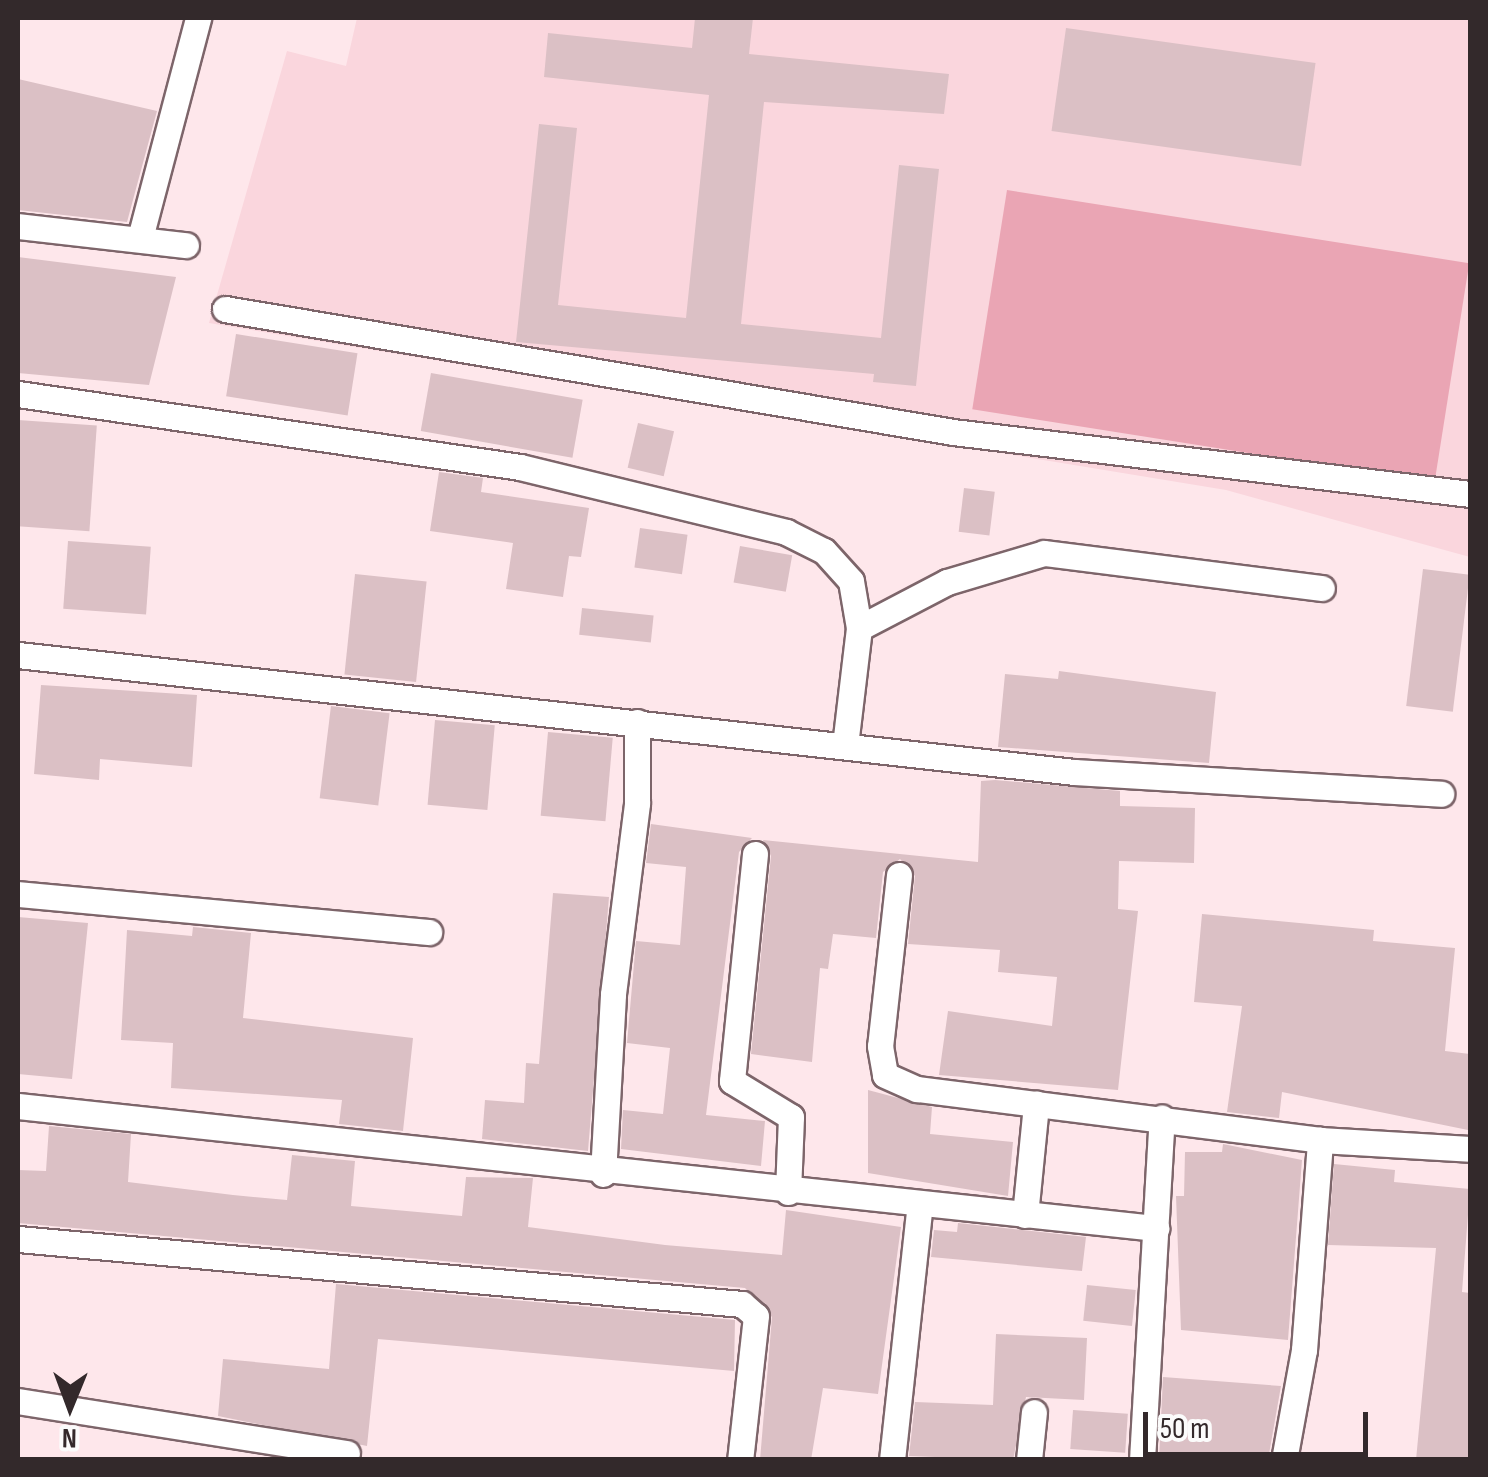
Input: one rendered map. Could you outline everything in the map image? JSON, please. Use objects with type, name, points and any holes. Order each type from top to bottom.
[{"type":"street","points":[[140,238],[198,18]]},
{"type":"street","points":[[18,226],[186,245]]},
{"type":"street","points":[[225,310],[953,432],[1470,494]]},
{"type":"street","points":[[18,394],[520,467],[786,532],[824,551],[851,581],[860,628],[845,745]]},
{"type":"street","points":[[860,628],[947,582],[1044,554],[1322,588]]},
{"type":"street","points":[[18,656],[1074,772],[1441,794]]},
{"type":"street","points":[[604,1174],[614,994],[638,802],[637,722]]},
{"type":"street","points":[[754,854],[732,1081],[791,1117],[788,1192]]},
{"type":"street","points":[[899,875],[880,1046],[885,1074],[917,1089],[1320,1140],[1470,1150]]},
{"type":"street","points":[[18,894],[429,932]]},
{"type":"street","points":[[1025,1215],[1036,1104]]},
{"type":"street","points":[[18,1106],[604,1174],[1156,1228]]},
{"type":"street","points":[[1142,1460],[1162,1118]]},
{"type":"street","points":[[1284,1460],[1304,1350],[1320,1140]]},
{"type":"street","points":[[892,1460],[920,1204]]},
{"type":"street","points":[[18,1238],[742,1304],[756,1316],[740,1460]]},
{"type":"street","points":[[18,1401],[347,1453]]},
{"type":"street","points":[[1029,1460],[1034,1412]]},
{"type":"shaded area","points":[[357,18],[1470,18],[1470,557],[1226,490],[209,323],[287,51],[346,66]]},
{"type":"shaded area","points":[[1007,190],[1469,263],[1435,482],[972,409]]},
{"type":"building","points":[[695,18],[753,18],[749,54],[949,74],[944,114],[764,102],[741,324],[881,338],[899,165],[939,169],[916,386],[873,382],[874,374],[516,342],[539,124],[577,128],[558,305],[686,318],[709,95],[544,77],[548,33],[692,48]]},
{"type":"building","points":[[1066,28],[1316,63],[1301,166],[1052,131]]},
{"type":"building","points":[[18,79],[157,111],[127,222],[18,210]]},
{"type":"building","points":[[18,257],[176,277],[149,385],[18,373]]},
{"type":"building","points":[[236,334],[357,353],[348,415],[226,396]]},
{"type":"building","points":[[431,373],[583,400],[572,458],[421,431]]},
{"type":"building","points":[[18,420],[97,426],[89,531],[18,526]]},
{"type":"building","points":[[638,423],[674,431],[664,476],[628,468]]},
{"type":"building","points":[[439,472],[483,478],[481,492],[589,508],[581,557],[569,556],[563,597],[506,589],[513,543],[430,531]]},
{"type":"building","points":[[964,488],[995,492],[989,535],[959,532]]},
{"type":"building","points":[[640,528],[688,535],[682,574],[634,568]]},
{"type":"building","points":[[68,541],[151,547],[146,615],[63,609]]},
{"type":"building","points":[[740,546],[792,555],[786,592],[734,582]]},
{"type":"building","points":[[1423,569],[1470,575],[1453,712],[1406,706]]},
{"type":"building","points":[[355,574],[427,582],[416,682],[344,674]]},
{"type":"building","points":[[582,608],[654,616],[651,642],[579,635]]},
{"type":"building","points":[[1059,671],[1216,692],[1209,763],[998,747],[1005,674],[1058,679]]},
{"type":"building","points":[[41,685],[197,695],[192,767],[100,759],[99,780],[34,774]]},
{"type":"building","points":[[331,706],[390,713],[378,805],[320,798]]},
{"type":"building","points":[[435,720],[495,725],[487,810],[428,805]]},
{"type":"building","points":[[548,732],[613,738],[605,821],[541,816]]},
{"type":"building","points":[[981,781],[1120,791],[1120,806],[1195,808],[1194,863],[1119,861],[1118,909],[1138,911],[1118,1090],[939,1075],[948,1011],[1052,1026],[1057,977],[998,972],[1000,950],[908,944],[915,876],[900,859],[883,872],[876,938],[833,934],[828,969],[820,968],[812,1062],[751,1054],[771,856],[763,840],[978,862]]},
{"type":"building","points":[[651,824],[752,838],[739,852],[706,1115],[765,1121],[761,1166],[621,1149],[623,1110],[663,1114],[670,1048],[627,1043],[636,941],[680,945],[686,867],[646,863]]},
{"type":"building","points":[[553,893],[609,897],[588,1151],[482,1139],[485,1100],[524,1103],[526,1063],[539,1064]]},
{"type":"building","points":[[1202,914],[1374,930],[1373,941],[1455,948],[1445,1051],[1470,1054],[1468,1130],[1282,1092],[1279,1118],[1227,1112],[1242,1006],[1194,1002]]},
{"type":"building","points":[[18,917],[88,923],[72,1079],[18,1074]]},
{"type":"building","points":[[193,927],[251,933],[243,1018],[413,1038],[403,1131],[339,1124],[342,1100],[171,1088],[173,1043],[121,1040],[127,930],[192,936]]},
{"type":"building","points":[[868,1090],[932,1107],[930,1134],[1013,1142],[1008,1196],[868,1173]]},
{"type":"building","points":[[49,1126],[131,1134],[128,1182],[233,1195],[287,1200],[292,1155],[355,1161],[351,1206],[462,1216],[466,1177],[533,1178],[528,1227],[665,1245],[782,1255],[786,1210],[901,1227],[878,1394],[823,1388],[811,1460],[760,1460],[772,1317],[745,1288],[18,1223],[18,1170],[46,1171]]},
{"type":"building","points":[[1223,1144],[1302,1160],[1288,1340],[1181,1330],[1176,1196],[1184,1196],[1185,1152],[1222,1152]]},
{"type":"building","points":[[1334,1164],[1395,1170],[1394,1182],[1470,1189],[1462,1292],[1470,1293],[1470,1460],[1416,1460],[1436,1248],[1328,1245]]},
{"type":"building","points":[[958,1223],[1086,1237],[1082,1271],[931,1257],[934,1230],[957,1232]]},
{"type":"building","points":[[336,1284],[735,1320],[734,1371],[378,1339],[367,1446],[218,1416],[223,1359],[329,1369]]},
{"type":"building","points":[[1087,1285],[1136,1290],[1132,1326],[1083,1321]]},
{"type":"building","points":[[996,1334],[1087,1338],[1084,1400],[1026,1397],[1013,1460],[909,1456],[915,1402],[993,1405]]},
{"type":"building","points":[[1163,1377],[1281,1386],[1268,1460],[1159,1460]]},
{"type":"building","points":[[1073,1410],[1128,1414],[1125,1453],[1070,1449]]}]
